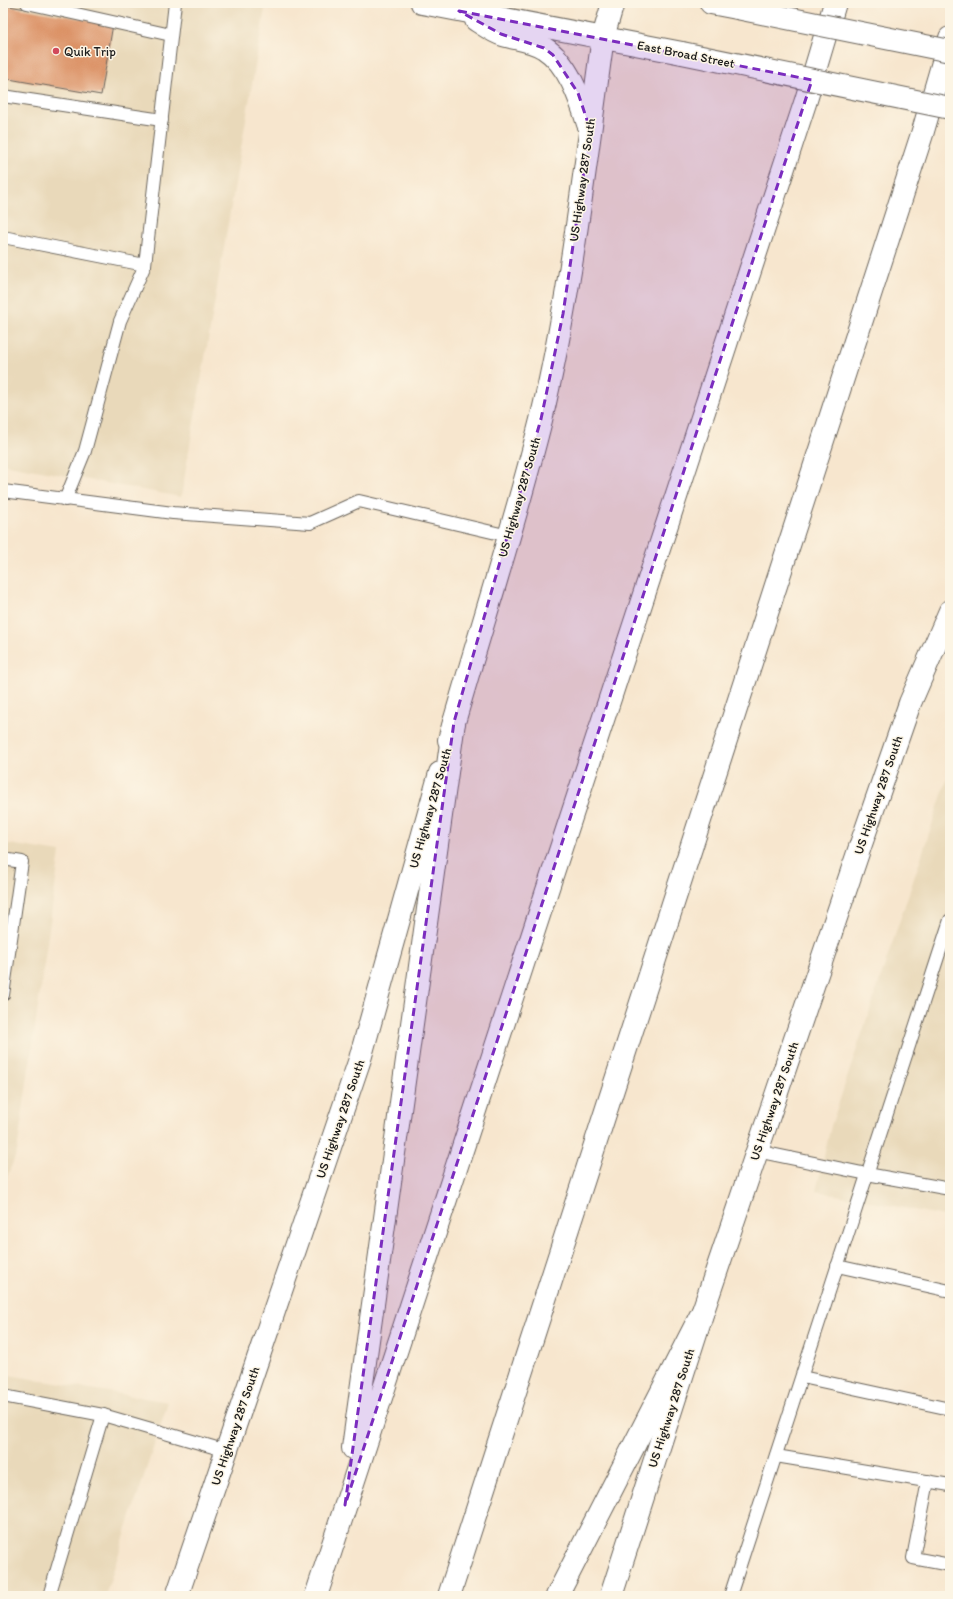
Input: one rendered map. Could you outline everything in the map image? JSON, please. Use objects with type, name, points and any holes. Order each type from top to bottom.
[{"type":"main road","name":"East Broad Street","points":[[422,3],[682,53],[950,108]]},
{"type":"main road","name":"US Highway 287 South","points":[[177,1596],[360,1059],[454,722],[509,536],[541,419],[563,314],[603,38],[613,3]]},
{"type":"main road","points":[[711,3],[950,51]]},
{"type":"main road","points":[[316,1596],[793,138],[835,3]]},
{"type":"main road","points":[[459,11],[501,34],[544,48],[553,56],[567,74],[578,93],[590,129]]},
{"type":"main road","points":[[449,1596],[923,131],[950,38]]},
{"type":"main road","name":"US Highway 287 South","points":[[611,1596],[702,1311],[910,704],[948,620]]},
{"type":"main road","points":[[345,1505],[454,722]]},
{"type":"main road","points":[[557,1596],[702,1311]]},
{"type":"lane","points":[[27,3],[171,34]]},
{"type":"lane","points":[[65,500],[85,451],[120,321],[145,265],[175,3]]},
{"type":"lane","points":[[3,96],[162,120]]},
{"type":"lane","points":[[3,237],[145,265]]},
{"type":"lane","points":[[3,491],[173,513],[310,522],[359,501],[509,536]]},
{"type":"lane","points":[[3,859],[22,862],[3,995]]},
{"type":"lane","points":[[730,1596],[950,920]]},
{"type":"lane","points":[[757,1151],[867,1174],[950,1189]]},
{"type":"lane","points":[[837,1266],[950,1291]]},
{"type":"lane","points":[[802,1377],[950,1410]]},
{"type":"lane","points":[[3,1396],[103,1415],[227,1450]]},
{"type":"lane","points":[[49,1596],[103,1415]]},
{"type":"lane","points":[[776,1456],[950,1485]]},
{"type":"lane","points":[[928,1482],[913,1558],[950,1565]]},
{"type":"highlighted area","points":[[459,11],[812,80],[806,100],[345,1505],[454,722],[541,419],[563,314],[590,129],[578,93],[553,55],[544,48],[501,34]]},
{"type":"shaded area","points":[[3,3],[266,3],[181,497],[3,464]]},
{"type":"shaded area","points":[[950,771],[950,1217],[816,1191],[831,1126]]},
{"type":"shaded area","points":[[3,843],[60,852],[17,1152],[3,1187]]},
{"type":"shaded area","points":[[3,1374],[168,1402],[105,1596],[3,1596]]},
{"type":"building","name":"Quik Trip","points":[[3,5],[113,24],[101,95],[3,78]]},
{"type":"place","name":"Quik Trip","points":[[56,51]]}]
